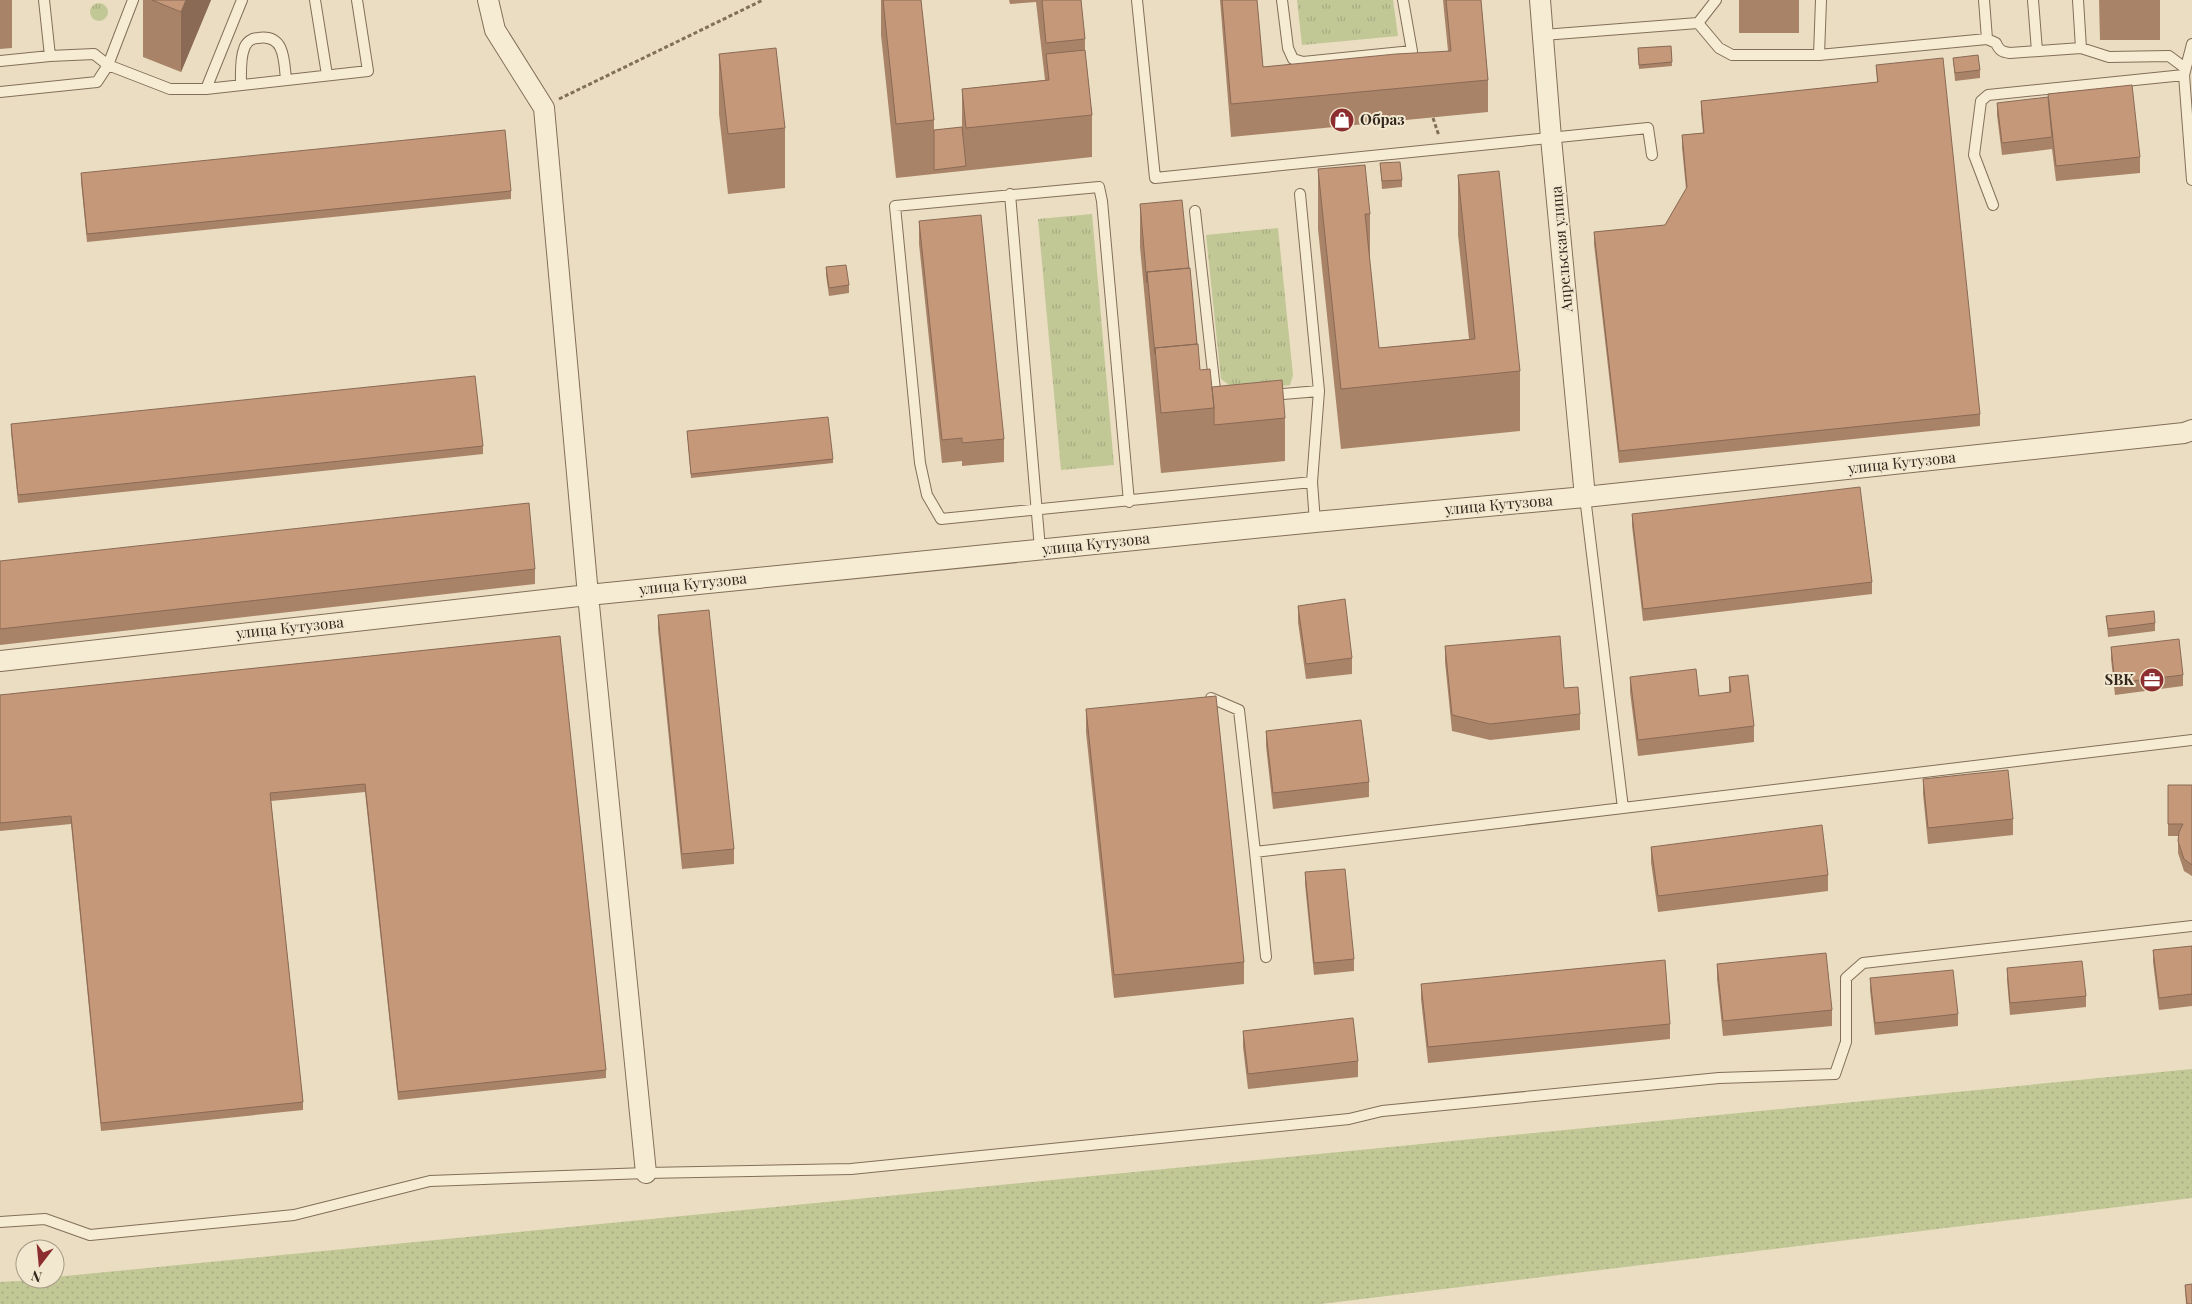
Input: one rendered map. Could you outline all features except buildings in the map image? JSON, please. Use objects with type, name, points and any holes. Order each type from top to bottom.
[{"type":"street","points":[[488,0],[494,30],[544,108],[588,595],[646,1173]]},
{"type":"street","name":"Апрельская улица","points":[[1540,0],[1551,138],[1586,497]]},
{"type":"street","name":"улица Кутузова","points":[[0,661],[588,595],[1040,549],[1586,497],[2184,433],[2192,430]]},
{"type":"lane","points":[[44,0],[50,56]]},
{"type":"lane","points":[[0,92],[97,82],[108,64],[133,0]]},
{"type":"lane","points":[[206,89],[242,0]]},
{"type":"lane","points":[[315,0],[327,75]]},
{"type":"lane","points":[[0,61],[94,54],[108,64],[170,88],[206,89],[368,71],[356,0]]},
{"type":"lane","points":[[1137,0],[1155,178],[1648,128],[1652,154]]},
{"type":"lane","points":[[1282,0],[1288,48],[1294,59],[1303,62],[1412,51],[1403,0]]},
{"type":"lane","points":[[1543,35],[1698,23],[1716,0]]},
{"type":"lane","points":[[1819,55],[1821,0]]},
{"type":"lane","points":[[1984,0],[1987,39]]},
{"type":"lane","points":[[2033,0],[2037,51]]},
{"type":"lane","points":[[2078,0],[2081,48]]},
{"type":"lane","points":[[1698,23],[1719,48],[1732,55],[1819,55],[1987,39],[1996,44],[2003,52],[2081,48],[2109,57],[2169,56],[2185,72]]},
{"type":"lane","points":[[240,85],[243,49],[248,42],[256,38],[268,37],[276,41],[283,50],[286,80]]},
{"type":"lane","points":[[2192,44],[2185,72],[2192,180]]},
{"type":"lane","points":[[1993,205],[1974,155],[1981,102],[1988,95],[2185,72]]},
{"type":"lane","points":[[1129,502],[1102,201],[1099,187],[895,206],[920,463],[927,495],[941,519],[1129,502],[1312,482]]},
{"type":"lane","points":[[1010,194],[1040,549]]},
{"type":"lane","points":[[1300,194],[1320,391],[1312,482],[1316,522]]},
{"type":"lane","points":[[1195,212],[1216,399],[1225,399]]},
{"type":"lane","points":[[1263,396],[1320,391]]},
{"type":"lane","points":[[1586,497],[1623,808]]},
{"type":"lane","points":[[1211,698],[1239,710],[1266,957]]},
{"type":"lane","points":[[1254,852],[2192,740]]},
{"type":"lane","points":[[0,1222],[45,1218],[90,1235],[294,1215],[430,1181],[646,1173],[851,1169],[1349,1119],[1382,1111],[1710,1079],[1835,1074],[1846,1042],[1846,978],[1863,963],[2192,926]]},
{"type":"path","points":[[544,108],[763,0]]},
{"type":"path","points":[[1433,118],[1442,148]]},
{"type":"green space","points":[[1297,0],[1393,0],[1398,36],[1302,45]]},
{"type":"green space","points":[[99,3],[105,6],[108,12],[105,18],[99,21],[93,18],[90,12],[93,6]]},
{"type":"green space","points":[[1092,214],[1114,465],[1061,470],[1038,219]]},
{"type":"green space","points":[[1278,228],[1293,375],[1290,385],[1237,391],[1221,379],[1206,235]]},
{"type":"green space","points":[[2192,1069],[2192,1198],[1321,1304],[0,1304],[0,1282],[15,1281],[15,1289],[65,1289],[65,1276]]},
{"type":"place","name":"Образ","points":[[1342,120]]},
{"type":"place","name":"SBK","points":[[2152,680]]}]
